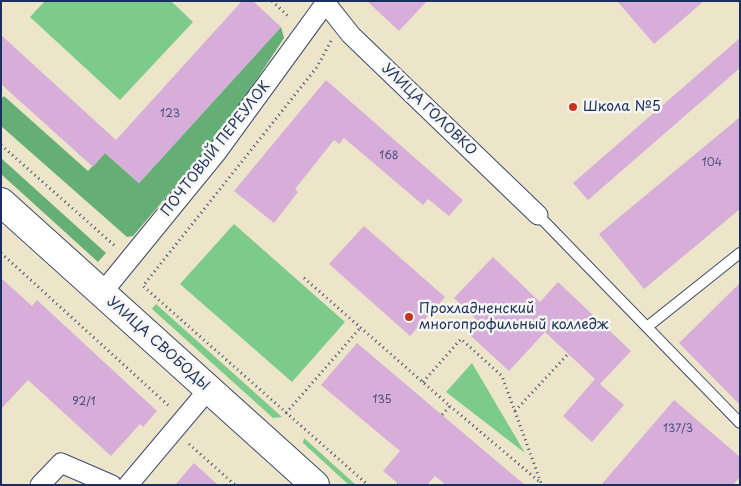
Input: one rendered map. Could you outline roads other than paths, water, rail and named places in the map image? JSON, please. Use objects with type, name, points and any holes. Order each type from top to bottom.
[{"type":"main road","name":"УЛИЦА СВОБОДЫ","points":[[1,202],[315,485]]},
{"type":"street","name":"УЛИЦА ГОЛОВКО","points":[[326,2],[351,35],[538,214]]},
{"type":"street","name":"ПОЧТОВЫЙ ПЕРЕУЛОК","points":[[102,293],[217,152],[326,2]]},
{"type":"street","points":[[136,482],[208,390]]},
{"type":"street","points":[[40,485],[61,463],[112,485]]},
{"type":"lane","points":[[538,214],[740,424]]},
{"type":"lane","points":[[647,327],[740,253]]},
{"type":"place","name":"Школа №5","points":[[573,107]]},
{"type":"place","name":"Прохладненский многопрофильный колледж","points":[[409,317]]}]
